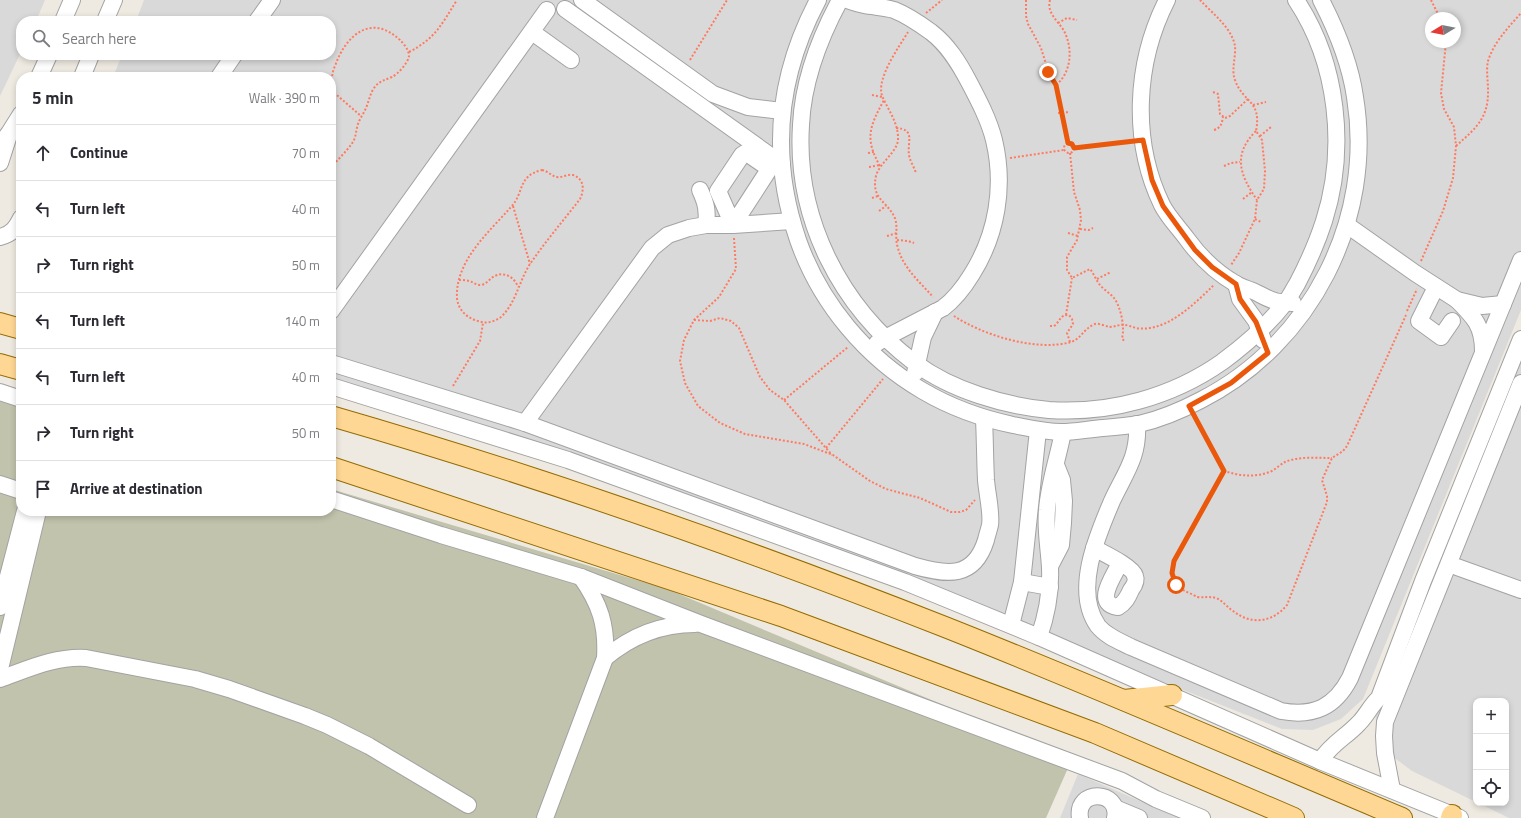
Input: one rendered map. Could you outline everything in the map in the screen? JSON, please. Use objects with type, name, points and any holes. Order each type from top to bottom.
[{"type":"main road","points":[[0,323],[16,328]]},
{"type":"main road","points":[[0,364],[16,369]]},
{"type":"main road","points":[[336,417],[428,444],[572,491],[770,560],[941,625],[1402,818]]},
{"type":"main road","points":[[336,469],[781,616],[1095,733],[1294,818]]},
{"type":"main road","points":[[1122,700],[1172,695]]},
{"type":"street","points":[[65,16],[72,0]]},
{"type":"street","points":[[107,16],[114,0]]},
{"type":"street","points":[[261,16],[272,0]]},
{"type":"street","points":[[582,0],[714,94],[748,107],[782,111]]},
{"type":"street","points":[[818,0],[808,19],[796,49],[787,80],[782,111],[781,138],[785,193],[792,221],[803,253],[818,284],[836,312],[863,344],[891,370],[935,399],[984,419],[1038,430],[1063,432],[1137,424],[1155,420],[1189,406],[1231,383],[1268,353],[1288,332],[1306,309],[1320,287],[1333,263],[1347,224],[1358,169],[1359,133],[1355,98],[1348,63],[1336,29],[1322,0]]},
{"type":"street","points":[[840,0],[823,34],[813,59],[805,91],[801,125],[801,158],[805,191],[813,224],[826,255],[841,284],[861,312],[885,338],[917,364],[974,393],[1003,402],[1034,408],[1064,411],[1095,410],[1126,405],[1184,385],[1211,370],[1236,352],[1260,331],[1286,302],[1304,271],[1318,240],[1329,207],[1335,173],[1337,139],[1334,104],[1327,71],[1316,38],[1296,0]]},
{"type":"street","points":[[847,0],[862,5],[892,5],[931,32],[946,46],[960,66],[986,116],[994,140],[998,159],[999,190],[996,215],[989,239],[979,262],[966,284],[950,303],[935,312],[885,338],[863,344]]},
{"type":"street","points":[[1168,0],[1160,15],[1150,41],[1144,68],[1141,96],[1141,125],[1143,140],[1152,180],[1163,206],[1195,250],[1212,267],[1230,280],[1275,301],[1293,303],[1306,309]]},
{"type":"street","points":[[336,304],[532,32],[542,5],[555,12],[569,4],[782,164]]},
{"type":"street","points":[[532,32],[571,60]]},
{"type":"street","points":[[41,72],[47,60]]},
{"type":"street","points":[[84,72],[89,60]]},
{"type":"street","points":[[222,72],[231,60]]},
{"type":"street","points":[[0,163],[5,139],[16,122]]},
{"type":"street","points":[[700,190],[706,202],[708,214],[706,225]]},
{"type":"street","points":[[525,423],[652,248],[668,235],[689,228],[706,225],[733,225],[792,221]]},
{"type":"street","points":[[1347,224],[1436,287],[1457,300],[1466,309],[1480,328],[1483,339],[1483,352]]},
{"type":"street","points":[[0,237],[9,234],[16,229]]},
{"type":"street","points":[[1137,424],[1138,439],[1134,454],[1113,500],[1094,548],[1087,576],[1088,607],[1098,626],[1108,636],[1281,711],[1295,713],[1309,712],[1322,708],[1334,700],[1344,690],[1350,678],[1521,260]]},
{"type":"street","points":[[1230,280],[1240,299],[1251,313],[1260,331],[1268,353]]},
{"type":"street","points":[[1436,287],[1419,321],[1441,337],[1452,321]]},
{"type":"street","points":[[1457,300],[1482,306],[1503,304]]},
{"type":"street","points":[[912,385],[923,337],[935,312]]},
{"type":"street","points":[[1320,761],[1333,744],[1359,723],[1373,703],[1379,698],[1423,581],[1521,340]]},
{"type":"street","points":[[336,365],[525,423],[907,564],[936,572],[950,572],[966,569],[976,560],[982,551],[990,525],[986,480],[984,419]]},
{"type":"street","points":[[1392,790],[1385,748],[1385,722],[1521,383]]},
{"type":"street","points":[[336,388],[568,460],[905,582],[1039,636],[1320,761],[1410,797],[1454,817]]},
{"type":"street","points":[[0,392],[16,397]]},
{"type":"street","points":[[1410,797],[1400,778],[1393,759],[1391,743],[1392,725],[1400,701],[1521,412]]},
{"type":"street","points":[[1011,625],[1022,582],[1038,430]]},
{"type":"street","points":[[1039,636],[1044,622],[1050,587],[1050,566],[1061,546],[1064,501],[1062,480],[1056,464],[1063,432]]},
{"type":"street","points":[[0,484],[16,490]]},
{"type":"street","points":[[336,501],[441,535],[581,577],[701,624],[1122,781],[1156,799],[1202,818]]},
{"type":"street","points":[[0,607],[24,516]]},
{"type":"street","points":[[0,669],[37,516]]},
{"type":"street","points":[[1094,548],[1120,563]]},
{"type":"street","points":[[1457,567],[1521,590]]},
{"type":"street","points":[[545,818],[606,658],[604,623],[599,607],[591,591],[581,577]]},
{"type":"street","points":[[1022,582],[1050,587]]},
{"type":"street","points":[[606,658],[628,641],[655,629],[670,626],[701,624]]},
{"type":"street","points":[[0,679],[43,664],[76,657],[160,671],[202,681],[305,716],[348,735],[468,805]]},
{"type":"street","points":[[1079,816],[1084,802],[1094,796],[1105,797],[1110,801],[1115,813],[1139,818]]},
{"type":"path","points":[[409,52],[423,45],[435,35],[457,0]]},
{"type":"path","points":[[683,73],[727,0]]},
{"type":"path","points":[[915,22],[942,0]]},
{"type":"path","points":[[1026,0],[1026,16],[1028,24],[1041,48],[1050,77],[1056,85],[1068,143],[1064,150]]},
{"type":"path","points":[[1050,0],[1050,12],[1065,33],[1070,64],[1063,79],[1056,85]]},
{"type":"path","points":[[1200,0],[1229,31],[1234,46],[1234,78],[1257,113],[1258,122],[1256,131],[1245,145],[1240,162],[1241,169],[1257,200]]},
{"type":"path","points":[[1431,0],[1437,12]]},
{"type":"path","points":[[1456,146],[1478,126],[1484,115],[1489,98],[1488,63],[1493,49],[1521,13]]},
{"type":"path","points":[[1058,23],[1067,18],[1077,20]]},
{"type":"path","points":[[333,72],[342,51],[357,34],[366,28],[377,27],[386,30],[404,44],[409,52],[409,58],[398,72],[393,77],[385,79],[374,88],[353,141],[336,162]]},
{"type":"path","points":[[1224,471],[1174,561],[1172,573],[1173,579],[1180,589],[1197,597],[1207,596],[1217,598],[1244,618],[1258,621],[1272,618],[1281,612],[1287,605],[1327,502],[1327,496],[1322,480],[1332,458],[1347,446],[1419,275],[1443,211],[1453,178],[1456,146],[1454,127],[1444,109],[1441,93],[1445,48]]},
{"type":"path","points":[[1213,92],[1218,94],[1220,114],[1223,117],[1221,125],[1218,129],[1214,130]]},
{"type":"path","points":[[336,94],[362,116]]},
{"type":"path","points":[[872,95],[882,97]]},
{"type":"path","points":[[1223,117],[1230,116],[1248,99]]},
{"type":"path","points":[[869,167],[880,166],[874,152],[870,133],[872,124],[884,100]]},
{"type":"path","points":[[1253,105],[1266,102]]},
{"type":"path","points":[[1058,113],[1070,112]]},
{"type":"path","points":[[1260,136],[1271,127]]},
{"type":"path","points":[[896,128],[905,130],[909,134],[909,154],[916,173]]},
{"type":"path","points":[[1230,280],[1239,253],[1255,219],[1257,200],[1264,189],[1265,170],[1262,140],[1256,131]]},
{"type":"path","points":[[1074,148],[1143,140]]},
{"type":"path","points":[[1068,143],[1072,144],[1074,148]]},
{"type":"path","points":[[1070,153],[1074,151],[1074,148]]},
{"type":"path","points":[[998,159],[1064,150],[1065,152],[1070,153]]},
{"type":"path","points":[[868,153],[874,152]]},
{"type":"path","points":[[1066,315],[1072,278],[1068,270],[1067,257],[1073,249],[1080,229],[1080,210],[1074,192],[1070,153]]},
{"type":"path","points":[[1224,166],[1231,163],[1240,162]]},
{"type":"path","points":[[546,170],[556,177],[573,175],[583,184],[583,193],[530,264],[514,300],[496,320],[483,323],[474,320],[461,310],[457,294],[459,280],[466,262],[480,242],[513,206],[522,186],[532,172],[546,170]]},
{"type":"path","points":[[1243,199],[1252,192]]},
{"type":"path","points":[[872,198],[878,196]]},
{"type":"path","points":[[513,206],[530,264]]},
{"type":"path","points":[[879,210],[886,206]]},
{"type":"path","points":[[1255,219],[1261,222]]},
{"type":"path","points":[[733,225],[736,269],[719,297],[694,320],[684,340],[680,361],[685,383],[698,406],[720,423],[745,434],[804,444],[833,456],[859,474],[886,489],[920,498],[951,512],[960,512],[966,510],[972,505],[986,480]]},
{"type":"path","points":[[1080,229],[1089,230],[1093,228]]},
{"type":"path","points":[[887,236],[897,233]]},
{"type":"path","points":[[1068,233],[1078,236]]},
{"type":"path","points":[[897,240],[914,243]]},
{"type":"path","points":[[1072,278],[1090,268],[1100,285],[1116,301],[1122,322],[1124,333],[1122,338],[1124,341]]},
{"type":"path","points":[[1096,279],[1111,272]]},
{"type":"path","points":[[459,280],[468,280],[475,284],[482,285],[494,277],[506,275],[516,282],[519,288]]},
{"type":"path","points":[[1050,326],[1054,326],[1061,317],[1066,315]]},
{"type":"path","points":[[1066,315],[1071,317],[1073,321],[1072,328],[1067,333],[1070,342]]},
{"type":"path","points":[[694,320],[710,321],[720,318],[731,321],[739,328],[760,377],[770,390],[784,400],[833,456]]},
{"type":"path","points":[[445,398],[459,378],[480,341],[483,323]]},
{"type":"path","points":[[784,400],[863,344]]},
{"type":"path","points":[[826,448],[891,370]]},
{"type":"path","points":[[1189,406],[1224,471],[1240,476],[1256,475],[1272,471],[1286,462],[1310,457],[1332,458]]},
{"type":"shaded area","points":[[0,0],[45,0],[38,16],[16,16],[17,60],[0,96]]},
{"type":"shaded area","points":[[144,0],[1521,0],[1521,310],[1363,699],[1341,719],[1313,730],[1282,729],[897,577],[336,386],[336,72],[115,72],[120,60],[336,60],[336,16],[138,16]]},
{"type":"shaded area","points":[[1521,335],[1521,818],[1509,818],[1484,806],[1509,806],[1509,698],[1473,698],[1473,801],[1412,771],[1392,756],[1380,734],[1376,721],[1375,709]]},
{"type":"shaded area","points":[[0,391],[16,396],[16,516],[336,516],[336,490],[667,589],[1072,759],[1046,818],[0,818]]},
{"type":"shaded area","points":[[1078,774],[1179,818],[1060,818]]},
{"type":"route","points":[[1048,72],[1056,85],[1068,143],[1072,144],[1074,148],[1143,140],[1152,180],[1163,206],[1195,250],[1212,267],[1236,284],[1240,299],[1256,322],[1268,353],[1231,383],[1211,396],[1189,406],[1224,471],[1174,561],[1172,573],[1176,585]]}]
